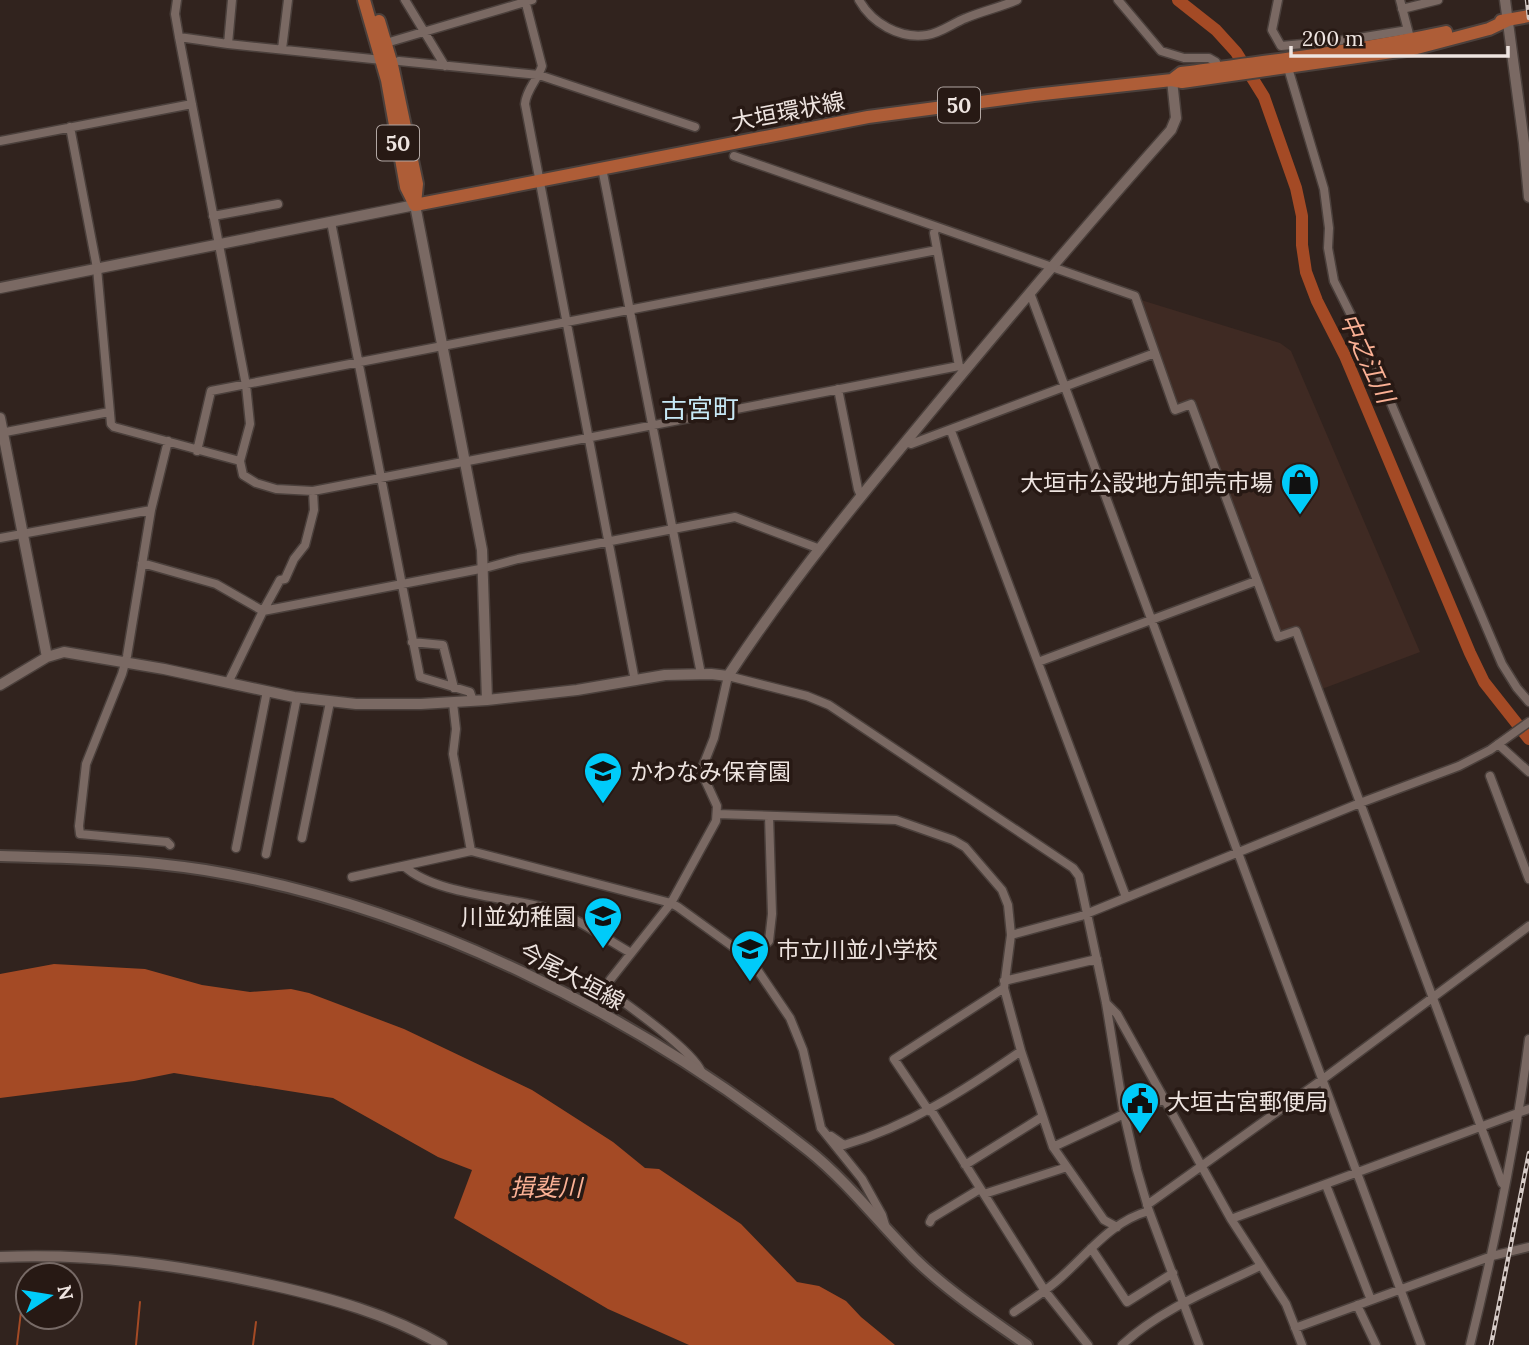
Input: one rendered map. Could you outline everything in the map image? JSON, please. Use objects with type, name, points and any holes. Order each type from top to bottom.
[{"type":"main road","name":"50","points":[[364,0],[389,62]]},
{"type":"main road","name":"50","points":[[373,0],[386,43],[406,187],[415,205]]},
{"type":"main road","name":"大垣環状線","points":[[1282,66],[1409,35],[1529,16]]},
{"type":"main road","name":"大垣環状線","points":[[415,205],[867,117],[1034,95],[1172,80],[1182,82],[1223,70],[1282,66],[1413,49],[1489,29],[1508,20]]},
{"type":"main road","name":"今尾大垣線","points":[[0,856],[93,858],[206,870],[298,890],[372,911],[449,939],[523,973],[655,1045],[809,1151],[857,1196],[942,1284],[1027,1345]]},
{"type":"street","points":[[177,0],[179,39],[246,385],[250,424],[240,461],[243,475],[256,483],[276,489],[313,491],[838,389],[962,368]]},
{"type":"street","points":[[228,44],[232,0]]},
{"type":"street","points":[[282,49],[288,0]]},
{"type":"street","points":[[405,0],[444,66]]},
{"type":"street","points":[[859,0],[869,16],[888,29],[917,35],[927,35],[1017,0]]},
{"type":"street","points":[[1118,0],[1161,51],[1184,58],[1209,58],[1223,70]]},
{"type":"street","points":[[1278,0],[1272,30],[1281,46],[1409,35],[1401,4],[1438,0]]},
{"type":"street","points":[[1505,0],[1527,143],[1529,197]]},
{"type":"street","points":[[386,43],[528,1],[542,66],[538,78],[528,90],[525,104],[635,681]]},
{"type":"street","points":[[179,39],[538,78],[695,127]]},
{"type":"street","points":[[1282,66],[1324,189],[1329,228],[1329,257],[1334,281],[1367,347],[1502,664],[1529,702]]},
{"type":"street","points":[[702,1075],[701,1068],[689,1054],[611,993],[608,987],[610,980],[671,903],[716,821],[718,806],[701,771],[714,738],[728,676],[768,616],[962,368],[1175,124],[1172,80]]},
{"type":"street","points":[[0,141],[192,104]]},
{"type":"street","points":[[70,127],[97,268],[111,424],[197,451],[240,461]]},
{"type":"street","points":[[734,156],[1135,296],[1175,410],[1191,404],[1278,637],[1296,631],[1505,1186]]},
{"type":"street","points":[[602,169],[701,674]]},
{"type":"street","points":[[214,216],[278,204]]},
{"type":"street","points":[[0,288],[415,205],[485,568],[487,700]]},
{"type":"street","points":[[331,222],[420,677],[470,692],[473,701]]},
{"type":"street","points":[[936,227],[934,233],[937,250],[962,368]]},
{"type":"street","points":[[197,451],[211,391],[937,250]]},
{"type":"street","points":[[1030,292],[1420,1345]]},
{"type":"street","points":[[905,442],[911,444],[951,431],[1155,353]]},
{"type":"street","points":[[838,389],[861,496]]},
{"type":"street","points":[[1,432],[109,412]]},
{"type":"street","points":[[0,418],[47,657]]},
{"type":"street","points":[[951,431],[1126,897]]},
{"type":"street","points":[[168,441],[150,510],[122,674],[86,764],[81,792],[80,834],[135,837],[170,845]]},
{"type":"street","points":[[228,683],[280,580],[285,579],[294,559],[302,550],[314,510],[313,491]]},
{"type":"street","points":[[0,538],[150,510]]},
{"type":"street","points":[[142,563],[216,584],[263,611],[735,517],[820,549]]},
{"type":"street","points":[[1038,662],[1256,581]]},
{"type":"street","points":[[412,642],[443,645],[454,688]]},
{"type":"street","points":[[0,685],[55,653],[72,652],[298,697],[356,704],[453,703],[577,690],[665,675],[701,674],[728,676],[807,696],[829,705],[1073,868],[1079,876],[1106,1003],[1124,1114],[1148,1208],[1199,1345]]},
{"type":"street","points":[[236,848],[267,691]]},
{"type":"street","points":[[266,854],[298,697]]},
{"type":"street","points":[[302,838],[330,702]]},
{"type":"street","points":[[453,703],[456,729],[453,754],[471,851]]},
{"type":"street","points":[[1011,935],[1088,913],[1480,756],[1529,722]]},
{"type":"street","points":[[1501,742],[1529,772]]},
{"type":"street","points":[[1490,776],[1529,879]]},
{"type":"street","points":[[717,814],[896,820],[953,840],[965,847],[1002,890],[1008,905],[1011,935],[1004,985],[1021,1051],[1053,1147],[1104,1220],[1117,1227]]},
{"type":"street","points":[[750,958],[769,941],[772,914],[769,816]]},
{"type":"street","points":[[352,877],[471,851],[671,903],[750,958],[798,1034],[821,1128],[862,1179],[882,1215],[886,1228]]},
{"type":"street","points":[[404,866],[413,875],[463,892],[558,912],[631,953]]},
{"type":"street","points":[[1014,1312],[1045,1291],[1117,1227],[1148,1208],[1200,1165],[1323,1079],[1529,926]]},
{"type":"street","points":[[1088,1345],[1045,1291],[930,1110],[894,1059],[1004,985],[1097,959]]},
{"type":"street","points":[[1106,1003],[1116,1014],[1231,1219],[1286,1304],[1301,1345]]},
{"type":"street","points":[[1470,1345],[1492,1255],[1520,1112],[1529,1039]]},
{"type":"street","points":[[821,1128],[844,1145],[869,1138],[930,1110],[1021,1051]]},
{"type":"street","points":[[1053,1147],[1124,1114],[1163,1100]]},
{"type":"street","points":[[1231,1219],[1529,1109]]},
{"type":"street","points":[[965,1166],[1042,1117]]},
{"type":"street","points":[[930,1222],[932,1218],[982,1192],[1067,1167]]},
{"type":"street","points":[[1326,1185],[1371,1300]]},
{"type":"street","points":[[1295,1328],[1492,1255],[1529,1247]]},
{"type":"street","points":[[1091,1248],[1126,1303],[1172,1273]]},
{"type":"street","points":[[0,1257],[84,1256],[231,1276],[316,1295],[379,1315],[442,1345]]},
{"type":"street","points":[[1122,1345],[1139,1329],[1172,1308],[1261,1266]]},
{"type":"street","points":[[1357,1305],[1376,1345]]},
{"type":"shaded area","name":"大垣市公設地方卸売市場","points":[[1141,300],[1280,343],[1291,351],[1420,652],[1322,689],[1300,627],[1280,634],[1195,401],[1179,406]]},
{"type":"water","name":"揖斐川","points":[[54,964],[145,969],[202,985],[250,992],[291,989],[309,993],[404,1029],[532,1090],[613,1142],[645,1168],[659,1169],[741,1224],[797,1282],[819,1286],[846,1301],[895,1345],[689,1345],[608,1309],[454,1218],[472,1170],[438,1157],[333,1098],[174,1073],[134,1081],[0,1098],[0,974]]},
{"type":"waterway","name":"中之江川","points":[[1178,0],[1216,30],[1236,52],[1264,97],[1296,188],[1302,216],[1306,272],[1317,301],[1345,356],[1484,682],[1529,739]]},
{"type":"waterway","points":[[136,1345],[140,1302]]},
{"type":"waterway","points":[[253,1345],[256,1322]]},
{"type":"waterway","points":[[17,1345],[19,1331]]},
{"type":"railway","points":[[1527,0],[1529,18]]},
{"type":"railway","points":[[1491,1345],[1529,1153]]},
{"type":"place","name":"大垣市公設地方卸売市場","points":[[1300,516]]},
{"type":"place","name":"かわなみ保育園","points":[[603,805]]},
{"type":"place","name":"川並幼稚園","points":[[603,950]]},
{"type":"place","name":"市立川並小学校","points":[[750,983]]},
{"type":"place","name":"大垣古宮郵便局","points":[[1140,1135]]},
{"type":"district","name":"古宮町","points":[[700,408]]}]
